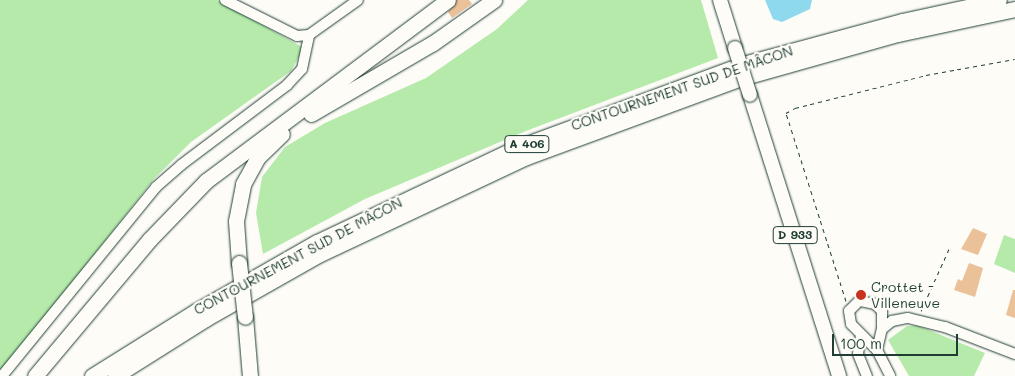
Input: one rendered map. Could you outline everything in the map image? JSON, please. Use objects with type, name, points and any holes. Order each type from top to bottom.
[{"type":"highway","points":[[35,376],[150,239],[206,182],[448,0]]},
{"type":"highway","points":[[250,376],[236,221],[239,197],[250,170],[266,148],[305,118],[433,43],[494,0]]},
{"type":"highway","name":"CONTOURNEMENT SUD DE MÂCON","points":[[92,376],[196,311],[317,242],[423,190],[525,144],[743,64],[866,30],[998,0]]},
{"type":"highway","name":"CONTOURNEMENT SUD DE MÂCON","points":[[115,376],[205,319],[320,254],[414,207],[526,157],[741,78],[889,37],[1015,9]]},
{"type":"main road","name":"D 933","points":[[720,0],[839,376]]},
{"type":"street","points":[[226,0],[286,33],[310,35]]},
{"type":"street","points":[[2,376],[156,187],[188,159],[287,85],[302,69],[310,35],[358,0]]},
{"type":"street","points":[[877,350],[882,329],[882,310],[875,304],[860,302],[849,311],[850,324],[877,350],[890,376]]},
{"type":"street","points":[[882,329],[900,318],[919,319],[1015,354]]},
{"type":"street","points":[[862,335],[858,354],[867,376]]},
{"type":"path","points":[[849,311],[786,113],[795,108],[926,75],[1015,59]]},
{"type":"path","points":[[919,319],[949,249]]},
{"type":"green space","points":[[0,0],[217,0],[304,48],[291,71],[191,142],[154,179],[0,373]]},
{"type":"green space","points":[[528,0],[701,0],[718,58],[526,131],[365,199],[263,254],[256,213],[262,177],[285,147],[325,123],[426,78],[497,29]]},
{"type":"green space","points":[[1004,235],[1015,239],[1015,273],[994,264]]},
{"type":"green space","points":[[907,326],[919,326],[985,353],[974,376],[909,376],[888,340]]},
{"type":"water","points":[[765,0],[812,0],[810,9],[782,22],[773,19]]},
{"type":"building","points":[[457,0],[469,0],[472,4],[452,18],[448,12]]},
{"type":"building","points":[[973,228],[987,234],[978,255],[961,249]]},
{"type":"building","points":[[969,263],[983,268],[975,297],[954,290],[958,279],[962,281]]},
{"type":"building","points":[[1013,290],[1015,290],[1015,318],[1006,315]]},
{"type":"place","name":"Crottet - Villeneuve","points":[[861,295]]}]
